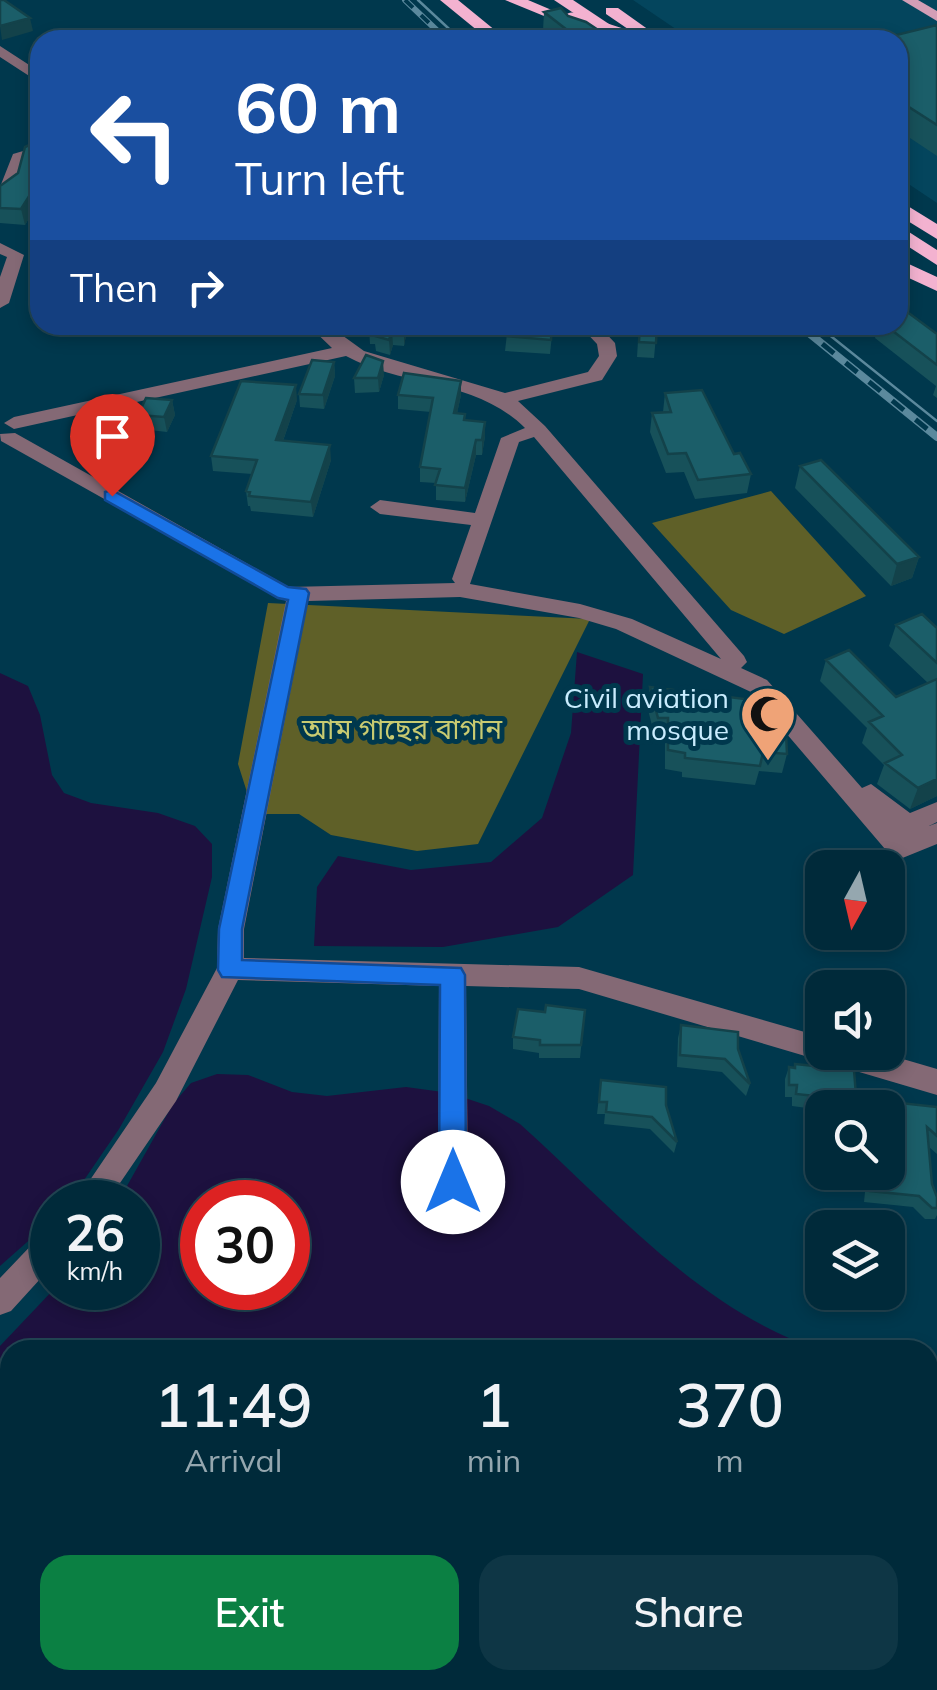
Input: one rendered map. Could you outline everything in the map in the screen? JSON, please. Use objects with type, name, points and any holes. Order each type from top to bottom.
[{"type":"highway","points":[[448,0],[487,30]]},
{"type":"highway","points":[[513,0],[598,30]]},
{"type":"highway","points":[[562,0],[610,30]]},
{"type":"highway","points":[[598,0],[641,30]]},
{"type":"highway","points":[[908,200],[937,213]]},
{"type":"highway","points":[[908,203],[937,233]]},
{"type":"highway","points":[[908,238],[937,259]]},
{"type":"highway","points":[[908,270],[937,286]]},
{"type":"main road","points":[[909,0],[937,16]]},
{"type":"street","points":[[0,50],[30,72]]},
{"type":"street","points":[[0,196],[12,186],[19,157],[30,154]]},
{"type":"street","points":[[0,304],[15,250]]},
{"type":"street","points":[[328,335],[359,358],[457,382],[504,400],[538,430],[736,662]]},
{"type":"street","points":[[504,400],[595,376],[608,356],[606,344],[597,335]]},
{"type":"street","points":[[8,430],[346,350]]},
{"type":"street","points":[[8,430],[292,580],[376,576],[463,579],[584,601],[627,613],[762,675],[892,815],[936,832]]},
{"type":"street","points":[[8,430],[285,594],[460,590],[580,610],[624,624],[759,686],[900,849],[936,832]]},
{"type":"street","points":[[463,579],[511,438],[538,430]]},
{"type":"street","points":[[380,507],[482,520]]},
{"type":"street","points":[[105,1180],[166,1092],[230,970],[230,929],[299,593]]},
{"type":"street","points":[[230,970],[579,978],[805,1044]]},
{"type":"street","points":[[452,975],[453,1182]]},
{"type":"street","points":[[896,1070],[937,1082]]},
{"type":"street","points":[[0,1300],[30,1268]]},
{"type":"shaded area","points":[[633,0],[937,0],[937,203],[908,184],[908,30],[677,30]]},
{"type":"shaded area","points":[[577,652],[643,674],[633,875],[558,927],[443,947],[314,946],[317,887],[338,856],[411,870],[491,862],[542,818],[571,733]]},
{"type":"shaded area","points":[[0,673],[28,686],[40,715],[52,775],[64,793],[91,803],[158,813],[195,826],[212,844],[212,877],[186,989],[163,1052],[84,1180],[30,1180],[30,1239],[0,1266]]},
{"type":"shaded area","points":[[217,1074],[248,1075],[292,1092],[327,1096],[406,1087],[450,1093],[489,1106],[520,1124],[660,1254],[698,1284],[737,1310],[796,1340],[6,1340],[34,1310],[160,1310],[160,1180],[130,1180],[173,1104],[191,1083]]},
{"type":"green space","points":[[771,491],[866,596],[784,634],[731,610],[652,523]]},
{"type":"green space","name":"আম গাছের বাগান","points":[[268,603],[590,619],[478,844],[417,851],[331,835],[299,814],[254,814],[238,764]]},
{"type":"building","points":[[0,0],[4,0],[30,18],[0,26]]},
{"type":"building","points":[[561,8],[568,16],[598,30],[567,30],[544,12]]},
{"type":"building","points":[[937,25],[937,125],[908,106],[908,32]]},
{"type":"building","points":[[30,145],[30,195],[21,209],[0,208],[0,186],[18,173],[25,147]]},
{"type":"building","points":[[908,312],[937,334],[937,365],[898,335],[908,335]]},
{"type":"building","points":[[505,335],[551,335],[551,340]]},
{"type":"building","points":[[639,335],[656,335],[656,343],[639,342]]},
{"type":"building","points":[[366,355],[383,361],[378,378],[354,378]]},
{"type":"building","points":[[312,360],[334,362],[323,395],[299,394]]},
{"type":"building","points":[[404,373],[461,381],[454,413],[465,414],[464,420],[485,422],[482,440],[476,440],[465,488],[435,485],[440,469],[420,467],[433,398],[398,395]]},
{"type":"building","points":[[241,381],[296,385],[276,440],[330,445],[311,502],[249,496],[246,491],[257,460],[211,456]]},
{"type":"building","points":[[702,390],[734,454],[740,453],[751,474],[698,480],[686,453],[668,454],[652,413],[671,412],[665,393]]},
{"type":"building","points":[[146,398],[172,400],[164,417],[138,415]]},
{"type":"building","points":[[821,460],[919,557],[897,564],[800,466]]},
{"type":"building","points":[[922,614],[937,628],[937,663],[896,625]]},
{"type":"building","points":[[849,650],[896,697],[937,679],[937,779],[918,788],[885,763],[902,755],[869,722],[883,716],[826,660]]},
{"type":"building","points":[[650,687],[776,703],[785,713],[787,754],[763,752],[760,766],[685,758],[685,753],[668,750],[668,718],[658,718]]},
{"type":"building","points":[[546,1005],[585,1010],[581,1045],[540,1045],[540,1040],[513,1037],[518,1009],[545,1012]]},
{"type":"building","points":[[681,1025],[738,1032],[738,1049],[750,1084],[725,1059],[680,1055]]},
{"type":"building","points":[[795,1064],[805,1065],[805,1070],[854,1070],[856,1090],[805,1090],[805,1095],[796,1094],[797,1085],[789,1085],[789,1067],[795,1068]]},
{"type":"building","points":[[601,1080],[666,1087],[666,1105],[677,1142],[652,1117],[606,1112],[607,1102],[599,1102]]},
{"type":"building","points":[[905,1104],[937,1107],[937,1136],[927,1127],[937,1208],[919,1196],[870,1191],[905,1190]]},
{"type":"tram line","points":[[418,0],[450,30]]},
{"type":"tram line","points":[[830,335],[937,421]]},
{"type":"railway","points":[[405,0],[436,30]]},
{"type":"railway","points":[[811,335],[937,437]]},
{"type":"place","name":"Civil aviation mosque","points":[[768,763]]},
{"type":"route","points":[[112,496],[285,594],[299,593],[230,929],[230,970],[452,975],[453,1182]]}]
